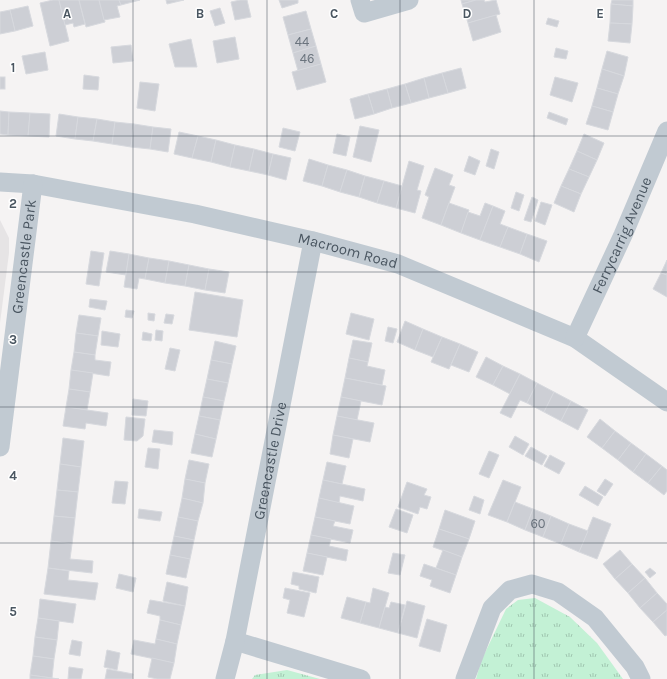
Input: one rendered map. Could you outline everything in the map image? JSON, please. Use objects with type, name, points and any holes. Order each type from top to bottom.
[{"type":"street","points":[[360,0],[364,13],[409,0]]},
{"type":"street","name":"Ferrycarrig Avenue","points":[[575,338],[623,235],[667,132]]},
{"type":"street","name":"Macroom Road","points":[[0,182],[33,184],[195,214],[314,241],[398,264],[575,338],[667,402]]},
{"type":"street","name":"Greencastle Park","points":[[0,447],[33,184]]},
{"type":"street","name":"Greencastle Drive","points":[[225,679],[234,641],[314,241]]},
{"type":"street","points":[[465,679],[492,608],[510,590],[532,584],[558,592],[595,618],[635,667],[641,679]]},
{"type":"street","points":[[234,641],[361,679]]},
{"type":"shaded area","points":[[0,220],[9,238],[9,253],[0,323]]},
{"type":"green space","points":[[535,598],[570,617],[597,643],[623,679],[476,679],[481,661],[506,609],[518,600]]},
{"type":"green space","points":[[287,670],[320,679],[252,679],[255,675]]},
{"type":"building","points":[[59,0],[69,41],[50,46],[40,3]]},
{"type":"building","points":[[59,0],[79,0],[85,24],[74,27],[73,23],[65,25]]},
{"type":"building","points":[[79,0],[99,0],[105,22],[86,27]]},
{"type":"building","points":[[99,0],[119,0],[121,5],[117,6],[120,17],[104,20]]},
{"type":"building","points":[[119,0],[140,0],[121,5]]},
{"type":"building","points":[[166,0],[184,0],[167,4]]},
{"type":"building","points":[[247,0],[251,17],[235,20],[231,2]]},
{"type":"building","points":[[279,0],[298,0],[298,3],[282,8]]},
{"type":"building","points":[[461,0],[476,0],[462,4]]},
{"type":"building","points":[[476,0],[484,0],[485,2],[496,0],[500,14],[468,23],[462,4]]},
{"type":"building","points":[[612,0],[633,0],[633,6],[611,4]]},
{"type":"building","points":[[611,4],[633,6],[632,24],[610,23]]},
{"type":"building","points":[[28,6],[33,26],[15,31],[10,10]]},
{"type":"building","points":[[220,8],[225,23],[215,26],[210,11]]},
{"type":"building","points":[[10,10],[15,31],[0,34],[0,12]]},
{"type":"building","points":[[306,11],[311,29],[288,35],[283,17]]},
{"type":"building","points":[[496,15],[501,32],[473,41],[468,23]]},
{"type":"building","points":[[548,18],[559,21],[557,27],[546,24]]},
{"type":"building","points":[[610,23],[632,24],[630,43],[608,41]]},
{"type":"building","points":[[311,29],[316,46],[293,53],[288,35]]},
{"type":"building","points":[[235,37],[239,59],[217,63],[213,41]]},
{"type":"building","points":[[191,39],[197,67],[175,67],[169,44]]},
{"type":"building","points":[[131,45],[133,61],[113,63],[111,47]]},
{"type":"building","points":[[316,46],[321,64],[298,71],[293,53]]},
{"type":"building","points":[[556,48],[568,51],[566,59],[554,57]]},
{"type":"building","points":[[607,51],[628,57],[624,76],[602,69]]},
{"type":"building","points":[[45,52],[48,70],[26,74],[22,56]]},
{"type":"building","points":[[321,64],[326,82],[297,90],[292,72]]},
{"type":"building","points":[[461,68],[466,88],[448,93],[442,73]]},
{"type":"building","points":[[602,69],[624,76],[618,94],[597,88]]},
{"type":"building","points":[[442,73],[448,93],[429,98],[424,78]]},
{"type":"building","points":[[84,75],[99,77],[98,90],[83,89]]},
{"type":"building","points":[[0,77],[5,77],[5,89],[0,89]]},
{"type":"building","points":[[555,77],[578,83],[572,102],[550,95]]},
{"type":"building","points":[[424,78],[429,98],[411,103],[405,84]]},
{"type":"building","points":[[140,82],[159,84],[155,111],[137,108]]},
{"type":"building","points":[[405,84],[411,103],[392,108],[387,89]]},
{"type":"building","points":[[597,88],[618,94],[613,112],[592,106]]},
{"type":"building","points":[[387,89],[392,108],[374,114],[368,94]]},
{"type":"building","points":[[368,94],[374,114],[355,119],[350,99]]},
{"type":"building","points":[[592,106],[613,112],[608,130],[586,124]]},
{"type":"building","points":[[0,111],[9,112],[8,135],[0,134]]},
{"type":"building","points":[[9,112],[30,113],[28,136],[8,135]]},
{"type":"building","points":[[549,112],[568,119],[566,125],[547,118]]},
{"type":"building","points":[[30,113],[50,114],[49,137],[28,136]]},
{"type":"building","points":[[59,114],[78,117],[75,139],[56,136]]},
{"type":"building","points":[[78,117],[97,119],[93,141],[75,139]]},
{"type":"building","points":[[97,119],[115,122],[112,144],[93,141]]},
{"type":"building","points":[[115,122],[134,124],[131,147],[112,144]]},
{"type":"building","points":[[134,124],[153,127],[150,149],[131,147]]},
{"type":"building","points":[[360,126],[379,130],[371,162],[353,157]]},
{"type":"building","points":[[153,127],[171,129],[168,152],[150,149]]},
{"type":"building","points":[[283,128],[300,132],[295,151],[279,147]]},
{"type":"building","points":[[179,132],[198,136],[192,158],[174,154]]},
{"type":"building","points":[[337,134],[350,137],[346,156],[333,153]]},
{"type":"building","points":[[584,134],[604,143],[597,160],[577,151]]},
{"type":"building","points":[[198,136],[216,140],[211,162],[192,158]]},
{"type":"building","points":[[216,140],[235,145],[230,167],[211,162]]},
{"type":"building","points":[[235,145],[254,149],[249,171],[230,167]]},
{"type":"building","points":[[254,149],[273,154],[268,175],[249,171]]},
{"type":"building","points":[[491,149],[499,152],[494,169],[486,166]]},
{"type":"building","points":[[577,151],[597,160],[589,177],[569,169]]},
{"type":"building","points":[[273,154],[291,158],[286,180],[268,175]]},
{"type":"building","points":[[469,156],[480,161],[475,175],[464,171]]},
{"type":"building","points":[[309,159],[328,165],[322,186],[303,181]]},
{"type":"building","points":[[409,161],[424,166],[417,190],[421,191],[415,213],[396,208]]},
{"type":"building","points":[[328,165],[347,170],[340,192],[322,186]]},
{"type":"building","points":[[435,168],[453,175],[449,185],[455,187],[441,225],[422,218],[429,197],[425,195]]},
{"type":"building","points":[[569,169],[589,177],[581,194],[561,186]]},
{"type":"building","points":[[347,170],[365,176],[359,197],[340,192]]},
{"type":"building","points":[[365,176],[384,181],[377,203],[359,197]]},
{"type":"building","points":[[384,181],[402,186],[396,208],[377,203]]},
{"type":"building","points":[[561,186],[581,194],[574,212],[554,203]]},
{"type":"building","points":[[516,192],[524,195],[519,211],[511,208]]},
{"type":"building","points":[[532,197],[538,200],[531,222],[524,220]]},
{"type":"building","points":[[541,202],[552,205],[545,225],[535,221]]},
{"type":"building","points":[[449,203],[469,210],[461,233],[441,225]]},
{"type":"building","points":[[485,203],[493,206],[480,240],[461,233],[468,212],[480,216]]},
{"type":"building","points":[[493,206],[505,211],[500,224],[508,227],[500,247],[480,240]]},
{"type":"building","points":[[508,227],[527,234],[520,254],[500,247]]},
{"type":"building","points":[[527,234],[547,241],[539,262],[520,254]]},
{"type":"building","points":[[91,251],[104,253],[99,286],[86,284]]},
{"type":"building","points":[[110,251],[129,254],[126,275],[106,272]]},
{"type":"building","points":[[129,254],[149,258],[145,279],[139,278],[137,289],[124,287]]},
{"type":"building","points":[[149,258],[169,261],[165,283],[145,279]]},
{"type":"building","points":[[667,260],[667,275],[661,273]]},
{"type":"building","points":[[169,261],[189,265],[185,286],[165,283]]},
{"type":"building","points":[[189,265],[209,269],[205,290],[185,286]]},
{"type":"building","points":[[209,269],[229,272],[225,293],[205,290]]},
{"type":"building","points":[[661,273],[667,275],[667,297],[653,289]]},
{"type":"building","points":[[195,292],[243,300],[237,337],[189,330]]},
{"type":"building","points":[[90,299],[107,301],[105,310],[89,307]]},
{"type":"building","points":[[126,310],[134,311],[132,318],[125,317]]},
{"type":"building","points":[[148,313],[155,314],[154,321],[148,320]]},
{"type":"building","points":[[351,313],[374,319],[369,340],[346,334]]},
{"type":"building","points":[[166,314],[174,315],[172,324],[164,323]]},
{"type":"building","points":[[79,315],[101,318],[98,336],[76,333]]},
{"type":"building","points":[[405,321],[423,329],[415,350],[397,342]]},
{"type":"building","points":[[388,327],[397,329],[393,343],[385,341]]},
{"type":"building","points":[[423,329],[442,337],[433,357],[415,350]]},
{"type":"building","points":[[156,330],[163,331],[162,341],[155,340]]},
{"type":"building","points":[[102,331],[120,334],[118,347],[101,345]]},
{"type":"building","points":[[143,332],[152,334],[151,341],[142,340]]},
{"type":"building","points":[[76,333],[98,336],[95,355],[74,352]]},
{"type":"building","points":[[442,337],[460,344],[449,369],[431,362]]},
{"type":"building","points":[[353,340],[372,343],[368,362],[349,358]]},
{"type":"building","points":[[215,341],[236,346],[232,364],[211,360]]},
{"type":"building","points":[[460,344],[478,352],[469,372],[451,365]]},
{"type":"building","points":[[170,348],[180,350],[175,371],[165,369]]},
{"type":"building","points":[[74,352],[95,355],[95,360],[111,362],[109,376],[71,370]]},
{"type":"building","points":[[486,357],[503,366],[493,385],[476,377]]},
{"type":"building","points":[[349,358],[368,362],[367,366],[385,370],[382,385],[345,378]]},
{"type":"building","points":[[211,360],[232,364],[228,383],[207,379]]},
{"type":"building","points":[[503,366],[520,374],[510,394],[493,385]]},
{"type":"building","points":[[71,370],[93,373],[90,392],[69,389]]},
{"type":"building","points":[[520,374],[537,383],[527,403],[520,400],[511,418],[500,413]]},
{"type":"building","points":[[345,378],[386,386],[382,405],[341,397]]},
{"type":"building","points":[[207,379],[228,383],[224,401],[203,397]]},
{"type":"building","points":[[537,383],[554,392],[544,412],[527,403]]},
{"type":"building","points":[[69,389],[90,392],[87,410],[66,407]]},
{"type":"building","points":[[554,392],[571,401],[561,421],[544,412]]},
{"type":"building","points":[[203,397],[224,401],[220,420],[199,416]]},
{"type":"building","points":[[341,397],[361,401],[357,420],[337,416]]},
{"type":"building","points":[[133,399],[148,401],[146,416],[132,415]]},
{"type":"building","points":[[571,401],[588,410],[578,430],[561,421]]},
{"type":"building","points":[[66,407],[108,413],[106,426],[86,423],[85,429],[63,426]]},
{"type":"building","points":[[199,416],[220,420],[216,439],[195,434]]},
{"type":"building","points":[[337,416],[374,423],[370,442],[333,435]]},
{"type":"building","points":[[126,417],[145,419],[143,436],[137,441],[124,440]]},
{"type":"building","points":[[600,419],[615,431],[602,448],[587,437]]},
{"type":"building","points":[[154,430],[173,432],[172,445],[152,442]]},
{"type":"building","points":[[615,431],[631,443],[618,460],[602,448]]},
{"type":"building","points":[[195,434],[216,439],[212,457],[191,453]]},
{"type":"building","points":[[333,435],[353,439],[349,458],[330,454]]},
{"type":"building","points":[[515,436],[529,444],[523,455],[509,447]]},
{"type":"building","points":[[63,438],[84,441],[81,467],[60,464]]},
{"type":"building","points":[[631,443],[646,454],[633,472],[618,460]]},
{"type":"building","points":[[531,447],[547,456],[542,465],[525,456]]},
{"type":"building","points":[[148,448],[160,449],[158,469],[145,467]]},
{"type":"building","points":[[489,451],[499,455],[489,478],[479,474]]},
{"type":"building","points":[[646,454],[662,466],[648,483],[633,472]]},
{"type":"building","points":[[550,455],[565,463],[559,474],[544,466]]},
{"type":"building","points":[[189,460],[209,464],[205,483],[185,479]]},
{"type":"building","points":[[327,462],[346,466],[342,484],[323,480]]},
{"type":"building","points":[[60,464],[81,467],[78,492],[57,490]]},
{"type":"building","points":[[662,466],[667,470],[667,491],[664,495],[648,483]]},
{"type":"building","points":[[185,479],[205,483],[203,503],[182,498]]},
{"type":"building","points":[[605,479],[613,484],[605,496],[597,491]]},
{"type":"building","points":[[323,480],[365,489],[363,501],[340,496],[339,503],[319,498]]},
{"type":"building","points":[[503,480],[521,487],[507,522],[488,515]]},
{"type":"building","points":[[115,481],[128,482],[125,504],[112,503]]},
{"type":"building","points":[[407,482],[427,489],[424,495],[431,497],[427,509],[420,507],[418,514],[398,507]]},
{"type":"building","points":[[585,486],[603,497],[598,506],[579,495]]},
{"type":"building","points":[[57,490],[78,492],[75,518],[54,516]]},
{"type":"building","points":[[474,496],[484,500],[480,514],[469,510]]},
{"type":"building","points":[[182,498],[203,503],[198,521],[178,517]]},
{"type":"building","points":[[319,498],[354,506],[350,524],[315,517]]},
{"type":"building","points":[[515,502],[533,509],[525,530],[507,522]]},
{"type":"building","points":[[139,509],[162,512],[160,521],[138,518]]},
{"type":"building","points":[[396,509],[413,515],[407,533],[389,527]]},
{"type":"building","points":[[533,509],[551,516],[543,537],[525,530]]},
{"type":"building","points":[[445,510],[475,521],[469,539],[439,529]]},
{"type":"building","points":[[54,516],[75,518],[72,544],[51,541]]},
{"type":"building","points":[[551,516],[569,524],[561,544],[543,537]]},
{"type":"building","points":[[178,517],[198,521],[194,540],[174,536]]},
{"type":"building","points":[[315,517],[335,521],[333,526],[353,530],[350,543],[311,535]]},
{"type":"building","points":[[593,517],[611,524],[597,559],[579,552]]},
{"type":"building","points":[[569,524],[588,531],[579,552],[561,544]]},
{"type":"building","points":[[439,529],[469,539],[462,557],[433,547]]},
{"type":"building","points":[[311,535],[331,539],[329,546],[348,550],[346,561],[307,553]]},
{"type":"building","points":[[174,536],[194,540],[190,559],[170,555]]},
{"type":"building","points":[[51,541],[72,544],[70,559],[93,561],[92,573],[48,568]]},
{"type":"building","points":[[443,550],[462,557],[456,575],[436,568]]},
{"type":"building","points":[[620,550],[632,564],[615,579],[603,564]]},
{"type":"building","points":[[307,553],[327,557],[323,575],[303,571]]},
{"type":"building","points":[[393,553],[405,555],[400,575],[388,573]]},
{"type":"building","points":[[170,555],[190,559],[186,578],[166,574]]},
{"type":"building","points":[[424,564],[456,575],[450,593],[430,586],[432,580],[420,576]]},
{"type":"building","points":[[632,564],[645,578],[628,593],[615,579]]},
{"type":"building","points":[[48,568],[69,571],[68,580],[98,583],[95,600],[44,594]]},
{"type":"building","points":[[650,568],[656,573],[650,578],[645,572]]},
{"type":"building","points":[[293,572],[319,577],[316,593],[299,589],[299,586],[291,584]]},
{"type":"building","points":[[119,574],[136,578],[133,592],[116,588]]},
{"type":"building","points":[[645,578],[657,593],[640,608],[628,593]]},
{"type":"building","points":[[167,582],[188,587],[185,606],[163,601]]},
{"type":"building","points":[[285,588],[310,593],[304,617],[287,613],[290,600],[283,598]]},
{"type":"building","points":[[373,588],[389,593],[379,628],[360,623],[366,602],[370,603]]},
{"type":"building","points":[[657,593],[667,604],[667,610],[653,622],[640,608]]},
{"type":"building","points":[[347,597],[366,602],[360,623],[341,618]]},
{"type":"building","points":[[40,599],[76,604],[73,623],[38,618]]},
{"type":"building","points":[[150,600],[185,606],[181,625],[160,620],[160,616],[147,613]]},
{"type":"building","points":[[407,601],[425,606],[417,638],[398,633]]},
{"type":"building","points":[[391,602],[405,605],[398,633],[379,628],[385,607],[389,608]]},
{"type":"building","points":[[667,610],[667,635],[665,636],[653,622]]},
{"type":"building","points":[[38,618],[59,621],[57,640],[35,637]]},
{"type":"building","points":[[427,619],[447,625],[440,652],[419,646]]},
{"type":"building","points":[[160,620],[181,625],[177,644],[156,639]]},
{"type":"building","points":[[35,637],[57,640],[54,659],[33,656]]},
{"type":"building","points":[[156,639],[177,644],[174,663],[131,654],[134,640],[155,644]]},
{"type":"building","points":[[72,640],[82,642],[80,656],[69,654]]},
{"type":"building","points":[[107,650],[120,653],[117,670],[104,667]]},
{"type":"building","points":[[33,656],[54,659],[52,678],[30,675]]},
{"type":"building","points":[[152,658],[174,663],[170,679],[148,677]]},
{"type":"building","points":[[69,667],[83,669],[81,679],[68,679]]},
{"type":"building","points":[[107,669],[133,674],[132,679],[105,679]]},
{"type":"building","points":[[30,675],[52,678],[59,679],[30,679]]}]
